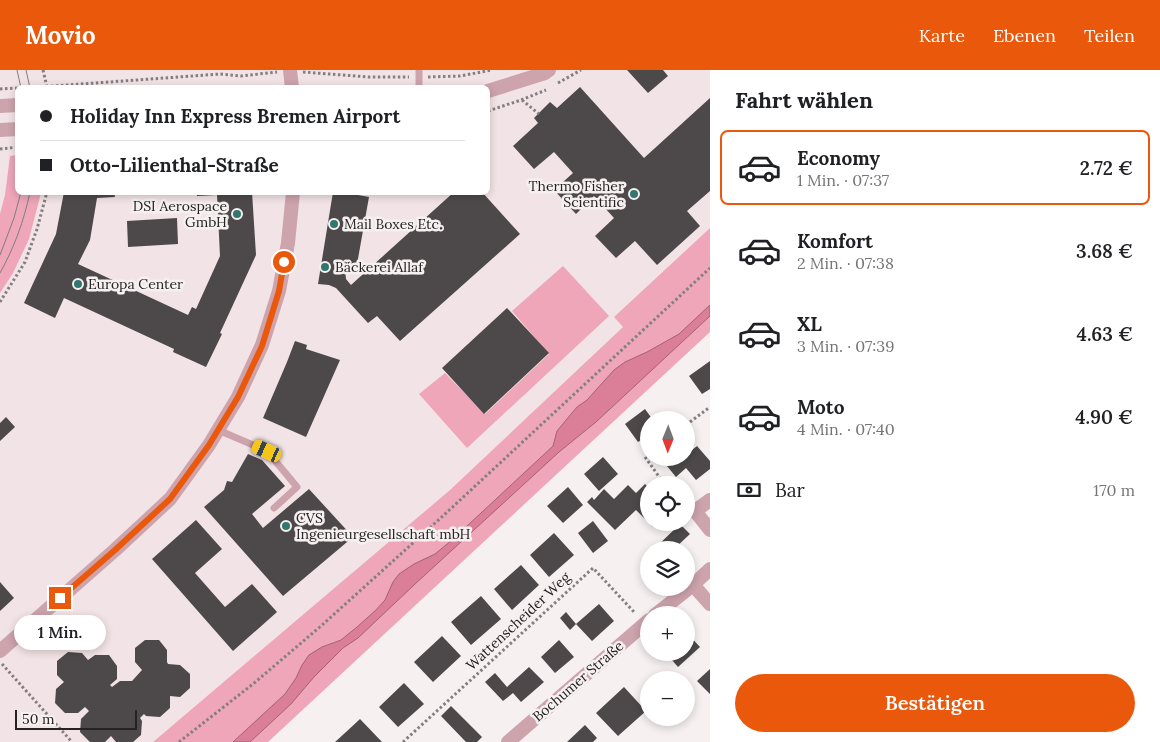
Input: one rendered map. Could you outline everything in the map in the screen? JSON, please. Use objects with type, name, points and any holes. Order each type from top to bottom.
[{"type":"street","points":[[490,90],[545,73],[549,70]]},
{"type":"street","points":[[290,71],[292,85]]},
{"type":"street","points":[[0,106],[15,105]]},
{"type":"street","points":[[0,130],[15,129]]},
{"type":"street","points":[[0,651],[170,499],[209,445],[238,397],[267,332],[279,291],[288,243],[293,195]]},
{"type":"street","points":[[710,500],[695,511],[710,530]]},
{"type":"street","name":"Bochumer Straße","points":[[695,583],[710,569]]},
{"type":"street","points":[[695,587],[710,604]]},
{"type":"street","name":"Bochumer Straße","points":[[666,606],[679,596]]},
{"type":"street","name":"Bochumer Straße","points":[[508,742],[640,627]]},
{"type":"lane","points":[[218,430],[267,451],[297,487],[274,508]]},
{"type":"path","points":[[43,70],[47,85]]},
{"type":"path","points":[[74,85],[220,74],[241,76],[290,71],[368,77],[419,73],[460,76],[492,70]]},
{"type":"path","points":[[0,89],[15,88]]},
{"type":"path","points":[[521,100],[538,114]]},
{"type":"path","points":[[0,148],[15,147]]},
{"type":"path","points":[[0,302],[25,262],[46,195]]},
{"type":"path","points":[[179,742],[253,684],[321,626],[444,515],[710,268]]},
{"type":"path","points":[[695,418],[710,407]]},
{"type":"path","name":"Wattenscheider Weg","points":[[403,742],[593,568],[640,611]]},
{"type":"path","points":[[0,662],[72,742]]},
{"type":"shaded area","points":[[0,70],[710,70],[710,228],[614,317],[623,327],[450,490],[153,742],[0,742]]},
{"type":"shaded area","points":[[15,155],[15,195],[40,195],[29,239],[13,273],[0,293],[0,214],[5,195],[10,156]]},
{"type":"shaded area","points":[[710,228],[710,332],[268,742],[153,742],[450,490],[623,327],[614,317]]},
{"type":"shaded area","points":[[563,266],[609,316],[467,448],[419,394],[445,373],[485,414],[549,354],[512,311]]},
{"type":"shaded area","points":[[710,305],[710,316],[596,422],[559,452],[358,638],[343,648],[314,677],[291,704],[250,742],[233,742],[285,694],[309,655],[322,647],[341,640],[357,627],[385,600],[399,574],[435,554],[452,540],[553,446],[557,431],[577,407],[587,400],[614,370],[625,362],[679,334]]},
{"type":"building","points":[[627,70],[663,70],[668,76],[648,93]]},
{"type":"building","points":[[580,87],[644,158],[710,98],[710,191],[687,211],[700,226],[657,265],[635,241],[616,258],[595,236],[614,218],[594,196],[576,214],[554,190],[573,173],[554,152],[534,169],[513,146],[538,123],[534,118],[550,102],[557,108]]},
{"type":"building","name":"Europa Center","points":[[63,195],[115,195],[115,197],[97,198],[90,240],[78,264],[188,315],[192,307],[196,309],[220,256],[217,195],[252,195],[256,255],[206,367],[173,352],[174,349],[64,298],[55,318],[24,303],[56,234]]},
{"type":"building","points":[[333,195],[369,197],[356,270],[345,269],[346,279],[351,285],[451,195],[485,195],[520,234],[400,341],[377,316],[368,323],[336,288],[318,284]]},
{"type":"building","name":"Europa Center","points":[[177,218],[178,244],[128,247],[127,221]]},
{"type":"building","points":[[507,308],[549,353],[484,414],[442,368]]},
{"type":"building","points":[[295,341],[307,345],[306,349],[340,360],[306,437],[263,418]]},
{"type":"building","points":[[710,361],[710,389],[702,394],[689,376]]},
{"type":"building","points":[[640,413],[640,441],[638,442],[625,424]]},
{"type":"building","points":[[6,417],[15,427],[0,441],[0,423]]},
{"type":"building","points":[[697,446],[710,461],[710,469],[696,480],[695,476],[693,476],[686,468],[675,476],[667,466],[695,466],[695,448]]},
{"type":"building","points":[[248,454],[262,460],[285,486],[252,514],[263,528],[309,489],[353,537],[283,596],[204,507],[224,490],[227,481],[232,482]]},
{"type":"building","points":[[603,457],[618,474],[599,491],[584,474]]},
{"type":"building","points":[[628,485],[636,493],[640,489],[640,514],[636,510],[615,530],[587,502],[592,497],[594,500],[604,489],[614,499]]},
{"type":"building","points":[[568,487],[583,505],[563,523],[547,506]]},
{"type":"building","points":[[196,520],[222,549],[195,573],[225,607],[252,584],[277,612],[233,651],[152,559]]},
{"type":"building","points":[[593,521],[608,541],[593,553],[578,533]]},
{"type":"building","points":[[673,531],[687,531],[690,534],[683,541],[662,541]]},
{"type":"building","points":[[554,533],[574,555],[549,577],[530,555]]},
{"type":"building","points":[[521,565],[539,585],[512,610],[494,589]]},
{"type":"building","points":[[0,582],[14,598],[0,611]]},
{"type":"building","points":[[481,596],[501,619],[471,645],[451,622]]},
{"type":"building","points":[[599,604],[614,621],[592,641],[576,624]]},
{"type":"building","points":[[566,612],[576,624],[570,630],[560,618]]},
{"type":"building","points":[[442,636],[461,656],[433,682],[414,662]]},
{"type":"building","points":[[145,640],[159,640],[167,650],[168,664],[180,665],[190,674],[190,688],[180,697],[170,696],[170,708],[160,717],[146,716],[144,714],[140,718],[142,721],[141,735],[133,742],[116,742],[111,736],[105,742],[90,742],[80,732],[81,719],[89,711],[85,707],[78,713],[65,713],[55,703],[56,689],[64,682],[57,675],[57,661],[68,652],[82,653],[88,660],[95,655],[109,655],[117,666],[117,679],[110,685],[112,687],[120,681],[132,681],[142,670],[135,662],[135,648]]},
{"type":"building","points":[[559,640],[574,657],[555,673],[541,657]]},
{"type":"building","points":[[695,642],[700,647],[695,652]]},
{"type":"building","points":[[673,661],[685,661],[678,667]]},
{"type":"building","points":[[529,667],[544,682],[521,702],[513,693],[503,701],[485,682],[495,673],[507,687]]},
{"type":"building","points":[[710,669],[710,694],[697,681]]},
{"type":"building","points":[[404,683],[424,704],[398,727],[379,707]]},
{"type":"building","points":[[624,687],[640,704],[640,716],[618,736],[596,713]]},
{"type":"building","points":[[451,706],[482,737],[477,742],[466,742],[441,716]]},
{"type":"building","points":[[360,719],[382,742],[335,742],[346,732]]},
{"type":"building","points":[[585,725],[597,738],[593,742],[567,742]]},
{"type":"tram line","points":[[17,70],[20,85]]},
{"type":"tram line","points":[[26,70],[29,85]]},
{"type":"tram line","points":[[0,255],[20,195]]},
{"type":"tram line","points":[[0,273],[18,234],[29,195]]},
{"type":"place","name":"Thermo Fisher Scientific","points":[[634,194]]},
{"type":"place","name":"DSI Aerospace GmbH","points":[[237,214]]},
{"type":"place","name":"Mail Boxes Etc.","points":[[334,224]]},
{"type":"place","name":"Bäckerei Allaf","points":[[325,267]]},
{"type":"place","name":"Europa Center","points":[[78,284]]},
{"type":"place","name":"CVS Ingenieurgesellschaft mbH","points":[[286,526]]},
{"type":"route","points":[[60,598],[170,499],[209,445],[238,397],[262,346],[279,291],[284,262]]}]
